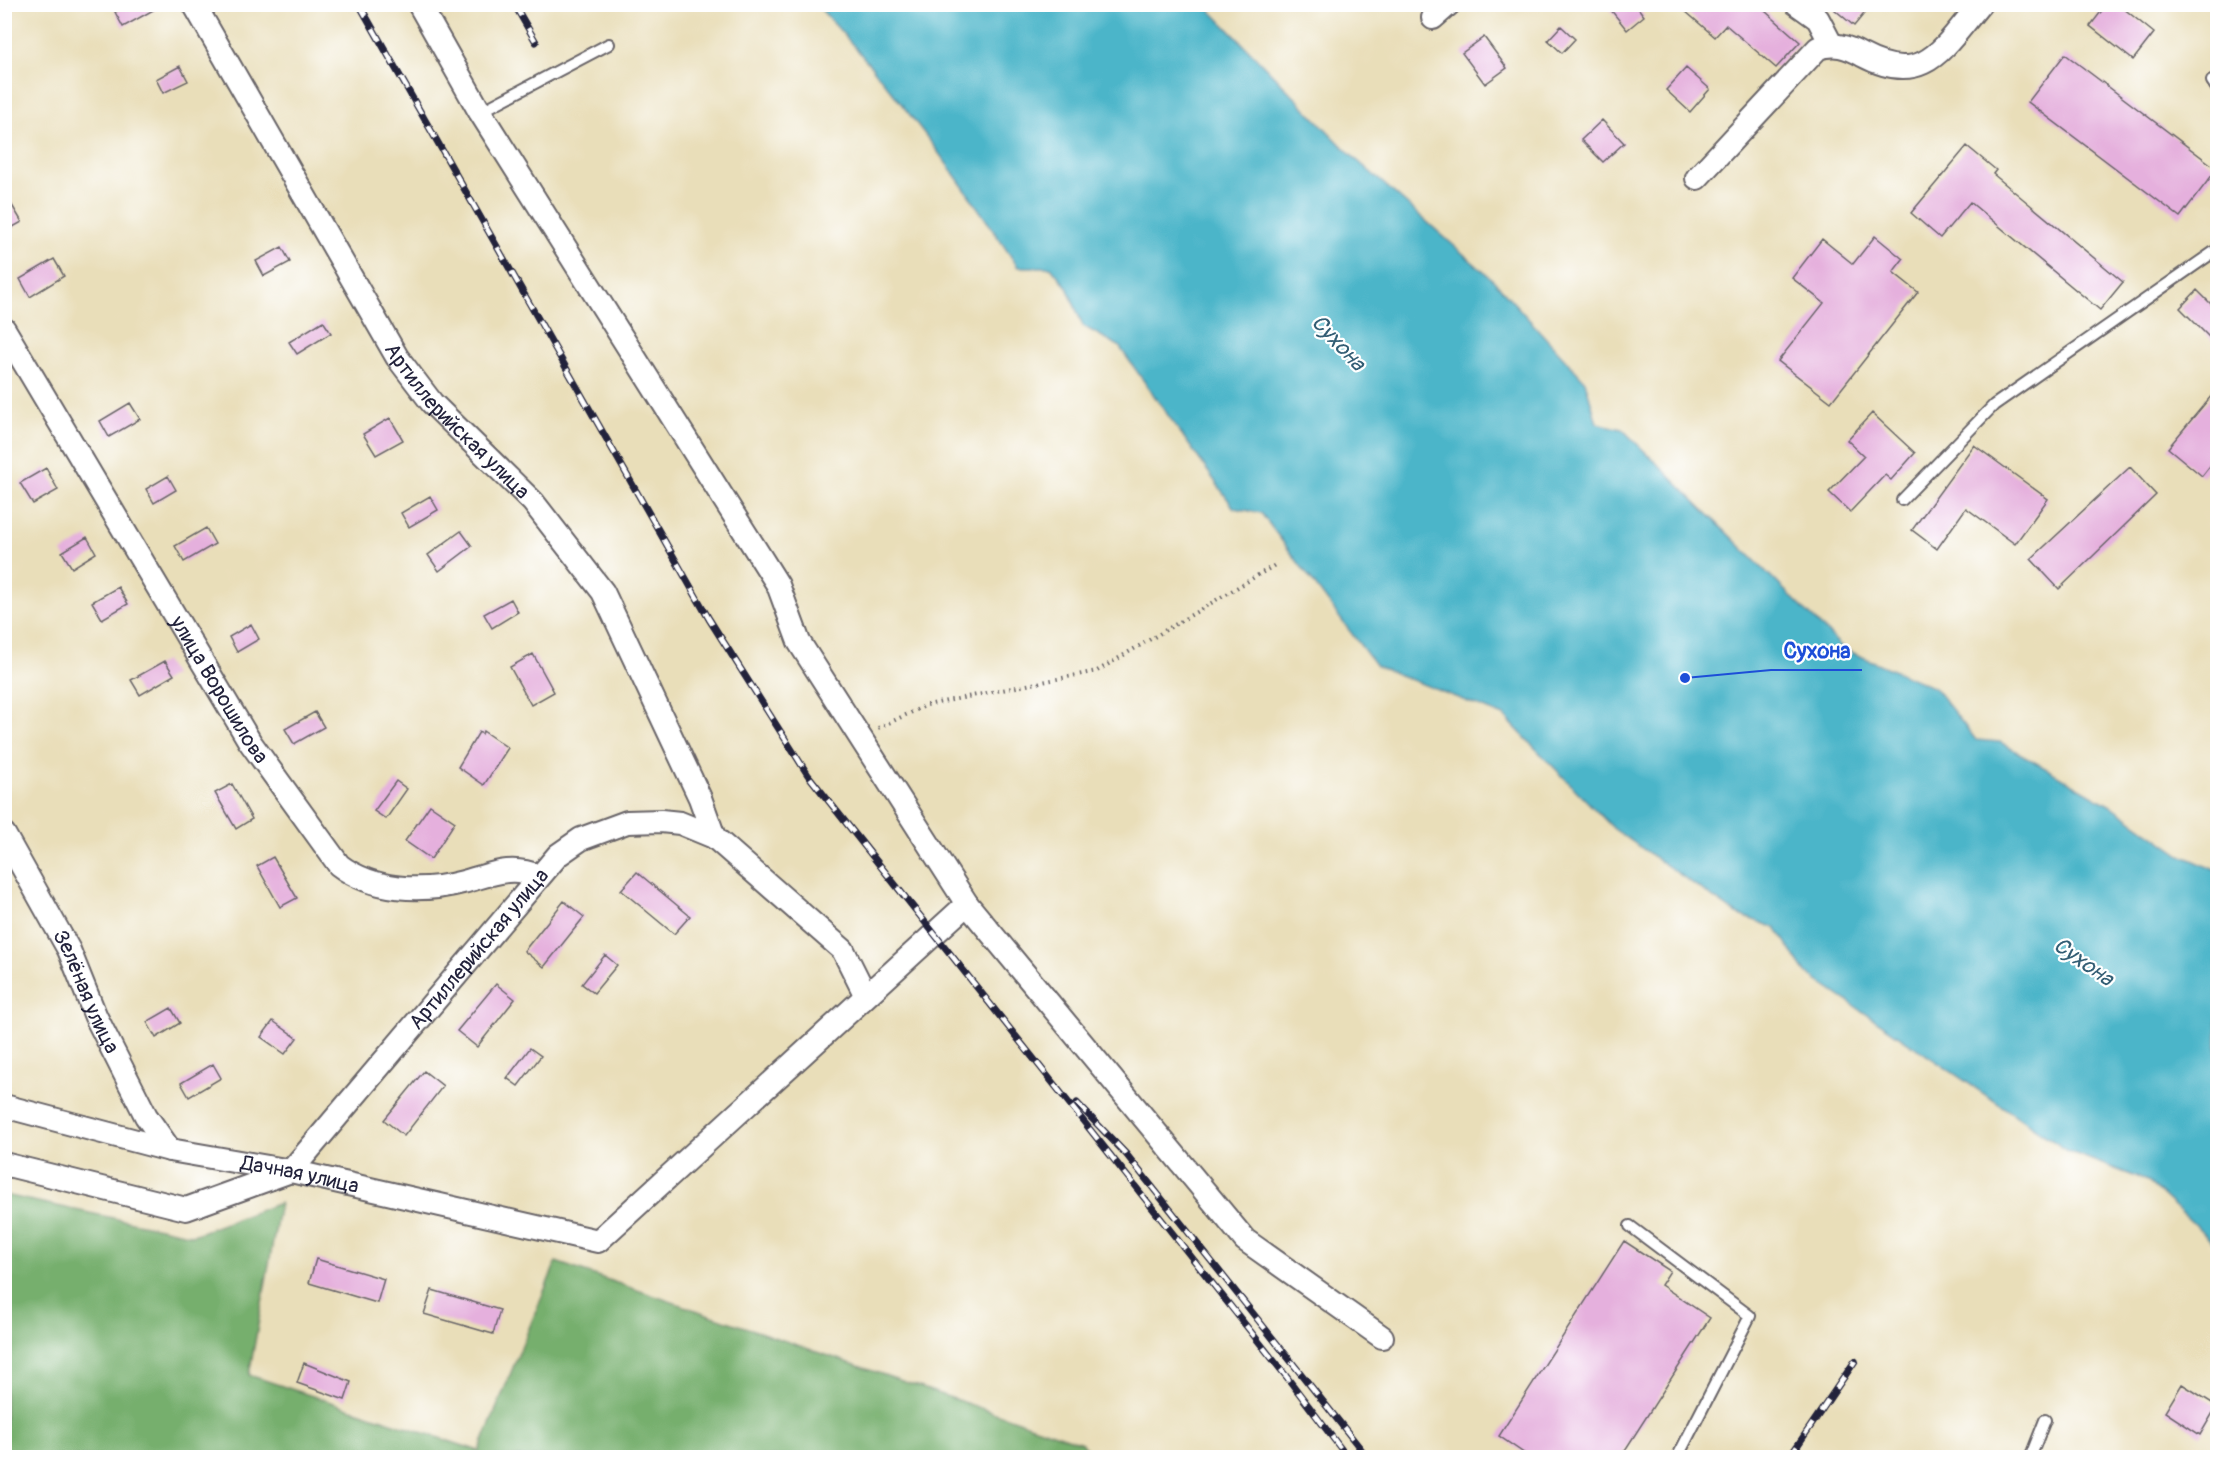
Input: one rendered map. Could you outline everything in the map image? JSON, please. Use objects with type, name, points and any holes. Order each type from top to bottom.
[{"type":"street","name":"Артиллерийская улица","points":[[194,4],[397,357],[432,403],[533,502],[603,592],[700,798],[714,837]]},
{"type":"street","points":[[419,4],[480,112],[778,585],[799,642],[858,738],[966,904],[1245,1240],[1382,1337]]},
{"type":"street","points":[[1797,4],[1818,19],[1831,44]]},
{"type":"street","points":[[1697,178],[1818,48],[1831,44],[1848,47],[1875,62],[1895,69],[1912,69],[1929,60],[1942,48],[1980,4]]},
{"type":"street","name":"улица Ворошилова","points":[[4,329],[250,742],[339,865],[354,877],[395,887],[441,887],[510,869],[524,870],[538,876]]},
{"type":"street","name":"Артиллерийская улица","points":[[291,1171],[558,855],[581,839],[627,822],[680,823],[714,837],[843,950],[865,994]]},
{"type":"street","name":"Зелёная улица","points":[[4,834],[69,950],[96,1017],[146,1116],[170,1150]]},
{"type":"street","points":[[865,994],[966,904]]},
{"type":"street","name":"Дачная улица","points":[[4,1106],[170,1150],[291,1171],[598,1241],[865,994]]},
{"type":"street","points":[[4,1164],[186,1209],[291,1171]]},
{"type":"lane","points":[[480,112],[609,44]]},
{"type":"lane","points":[[1902,500],[1994,405],[2217,249]]},
{"type":"lane","points":[[1630,1226],[1750,1316],[1677,1458]]},
{"type":"lane","points":[[2030,1458],[2045,1420]]},
{"type":"lane","points":[[2214,1458],[2217,1451]]},
{"type":"path","points":[[858,738],[927,705],[1097,671],[1275,565]]},
{"type":"green space","points":[[5,1195],[193,1235],[280,1203],[249,1375],[479,1451],[556,1262],[1082,1443],[1094,1457],[5,1457]]},
{"type":"water","points":[[817,5],[1205,5],[1350,154],[1494,281],[1585,381],[1597,423],[1622,429],[1844,649],[1935,688],[1976,740],[2000,742],[2116,809],[2181,855],[2217,871],[2217,1245],[2147,1181],[2068,1151],[1806,973],[1776,928],[1737,914],[1614,829],[1504,716],[1376,666],[1261,513],[1234,508],[1119,346],[1083,326],[1067,287],[1051,267],[1018,267],[923,132],[845,35]]},
{"type":"building","points":[[129,4],[164,4],[123,27],[115,12]]},
{"type":"building","points":[[1606,4],[1635,4],[1644,16],[1627,30]]},
{"type":"building","points":[[1677,4],[1757,4],[1800,42],[1776,68],[1726,25],[1715,37]]},
{"type":"building","points":[[1828,4],[1872,4],[1854,26]]},
{"type":"building","points":[[2107,4],[2118,4],[2154,33],[2133,60],[2090,26]]},
{"type":"building","points":[[1561,26],[1575,39],[1562,53],[1548,40]]},
{"type":"building","points":[[1484,37],[1507,68],[1485,84],[1462,53]]},
{"type":"building","points":[[2065,54],[2217,169],[2180,217],[2028,102]]},
{"type":"building","points":[[180,66],[188,81],[163,93],[156,79]]},
{"type":"building","points":[[1686,68],[1710,89],[1690,112],[1666,90]]},
{"type":"building","points":[[1602,120],[1624,143],[1603,162],[1581,140]]},
{"type":"building","points":[[1967,146],[1996,170],[1993,174],[2123,282],[2100,310],[1970,202],[1940,238],[1911,213]]},
{"type":"building","points":[[4,192],[22,222],[4,232]]},
{"type":"building","points":[[1875,236],[1903,259],[1893,272],[1918,292],[1831,402],[1778,361],[1824,303],[1792,278],[1822,239],[1853,264]]},
{"type":"building","points":[[282,247],[290,262],[264,276],[256,261]]},
{"type":"building","points":[[54,259],[64,276],[30,297],[20,279]]},
{"type":"building","points":[[2197,290],[2217,310],[2217,345],[2180,308]]},
{"type":"building","points":[[323,321],[331,333],[297,354],[289,342]]},
{"type":"building","points":[[2217,389],[2217,457],[2202,476],[2168,448]]},
{"type":"building","points":[[130,403],[140,419],[109,437],[100,421]]},
{"type":"building","points":[[1872,413],[1915,453],[1891,480],[1885,475],[1850,512],[1829,492],[1864,456],[1847,440]]},
{"type":"building","points":[[390,418],[403,440],[376,455],[363,434]]},
{"type":"building","points":[[1974,445],[2048,499],[2015,544],[1966,508],[1937,549],[1912,530]]},
{"type":"building","points":[[2130,467],[2156,495],[2059,589],[2031,559]]},
{"type":"building","points":[[46,468],[58,490],[33,504],[20,483]]},
{"type":"building","points":[[168,476],[176,490],[154,503],[146,489]]},
{"type":"building","points":[[430,496],[438,510],[409,527],[401,513]]},
{"type":"building","points":[[206,528],[215,544],[184,562],[175,546]]},
{"type":"building","points":[[461,531],[472,546],[439,571],[428,555]]},
{"type":"building","points":[[87,537],[96,553],[72,568],[62,552]]},
{"type":"building","points":[[118,587],[128,604],[102,619],[92,602]]},
{"type":"building","points":[[511,599],[518,612],[492,628],[484,614]]},
{"type":"building","points":[[251,624],[259,639],[237,652],[229,637]]},
{"type":"building","points":[[533,654],[554,692],[531,705],[510,667]]},
{"type":"building","points":[[165,661],[174,675],[140,695],[131,680]]},
{"type":"building","points":[[315,712],[324,727],[294,744],[285,729]]},
{"type":"building","points":[[483,731],[508,748],[484,785],[458,767],[479,732],[482,734]]},
{"type":"building","points":[[396,781],[407,789],[386,819],[374,811]]},
{"type":"building","points":[[232,784],[252,819],[236,829],[215,793]]},
{"type":"building","points":[[430,805],[455,822],[431,859],[405,841]]},
{"type":"building","points":[[273,857],[297,898],[280,907],[257,866]]},
{"type":"building","points":[[637,872],[690,916],[674,934],[621,890]]},
{"type":"building","points":[[564,901],[584,917],[544,967],[524,951]]},
{"type":"building","points":[[605,955],[617,965],[594,993],[582,984]]},
{"type":"building","points":[[496,984],[515,999],[477,1047],[457,1031]]},
{"type":"building","points":[[171,1008],[180,1023],[156,1038],[147,1022]]},
{"type":"building","points":[[273,1021],[297,1038],[285,1054],[261,1037]]},
{"type":"building","points":[[530,1048],[541,1056],[518,1086],[507,1078]]},
{"type":"building","points":[[213,1064],[221,1078],[189,1097],[181,1083]]},
{"type":"building","points":[[424,1071],[443,1086],[404,1136],[384,1120]]},
{"type":"building","points":[[1624,1241],[1670,1271],[1661,1285],[1710,1318],[1620,1458],[1531,1458],[1499,1436]]},
{"type":"building","points":[[316,1259],[384,1279],[377,1303],[309,1283]]},
{"type":"building","points":[[432,1290],[500,1310],[493,1334],[424,1314]]},
{"type":"building","points":[[304,1363],[351,1382],[345,1400],[297,1383]]},
{"type":"building","points":[[2182,1384],[2217,1406],[2200,1435],[2165,1412]]},
{"type":"railway","points":[[359,4],[709,619],[808,775],[1286,1376],[1348,1458]]},
{"type":"railway","points":[[514,4],[536,42]]},
{"type":"railway","points":[[1077,1103],[1126,1154],[1368,1458]]},
{"type":"railway","points":[[1789,1458],[1855,1361]]},
{"type":"place","name":"Сухона","points":[[1685,678]]}]
